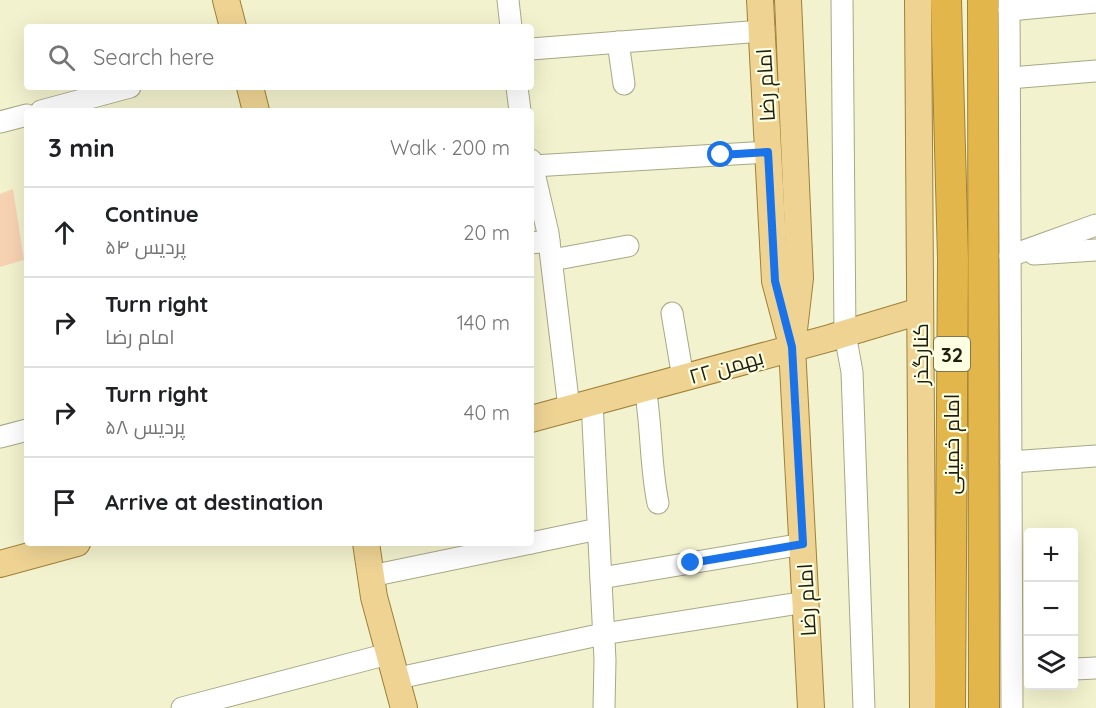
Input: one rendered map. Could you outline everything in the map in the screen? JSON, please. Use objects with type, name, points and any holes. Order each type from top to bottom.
[{"type":"highway","name":"امام خمینی","points":[[946,0],[953,295],[950,708]]},
{"type":"highway","name":"امام خمینی","points":[[984,708],[1008,673],[984,296],[1000,3]]},
{"type":"highway","points":[[953,295],[984,296]]},
{"type":"main road","points":[[226,0],[232,24]]},
{"type":"main road","name":"امام رضا","points":[[760,0],[775,281],[792,347]]},
{"type":"main road","name":"امام رضا","points":[[788,0],[800,278],[792,347],[811,708]]},
{"type":"main road","name":"کنارگذر","points":[[918,0],[922,708]]},
{"type":"main road","points":[[251,90],[255,108]]},
{"type":"main road","name":"۲۲ بهمن","points":[[534,417],[845,334],[920,311]]},
{"type":"main road","points":[[0,564],[66,546]]},
{"type":"main road","points":[[366,546],[388,654],[404,708]]},
{"type":"street","points":[[508,0],[511,24]]},
{"type":"street","points":[[842,0],[845,334],[852,372],[864,708]]},
{"type":"street","points":[[1012,708],[1008,673],[1011,462],[1010,78],[1000,3],[1096,2]]},
{"type":"street","points":[[534,48],[762,31]]},
{"type":"street","points":[[618,42],[624,84]]},
{"type":"street","points":[[1010,78],[1096,70]]},
{"type":"street","points":[[53,108],[119,90]]},
{"type":"street","points":[[517,90],[520,108]]},
{"type":"street","points":[[0,122],[24,116]]},
{"type":"street","points":[[534,163],[768,152]]},
{"type":"street","points":[[534,177],[544,248],[580,405],[598,529],[604,708]]},
{"type":"street","points":[[1010,256],[1096,225]]},
{"type":"street","points":[[544,248],[628,246]]},
{"type":"street","points":[[1010,256],[1096,250]]},
{"type":"street","points":[[672,313],[682,378]]},
{"type":"street","points":[[645,388],[651,421],[652,474],[658,503]]},
{"type":"street","points":[[0,437],[24,431]]},
{"type":"street","points":[[1011,462],[1096,456]]},
{"type":"street","points":[[534,542],[598,529]]},
{"type":"street","points":[[601,578],[803,544]]},
{"type":"street","points":[[371,576],[516,546]]},
{"type":"street","points":[[394,679],[603,634],[806,603]]},
{"type":"street","points":[[182,708],[388,654]]},
{"type":"street","points":[[1078,669],[1096,668]]},
{"type":"shaded area","points":[[13,189],[24,260],[0,267],[0,194]]},
{"type":"route","points":[[691,563],[803,544],[792,347],[775,281],[768,152],[721,155]]}]
